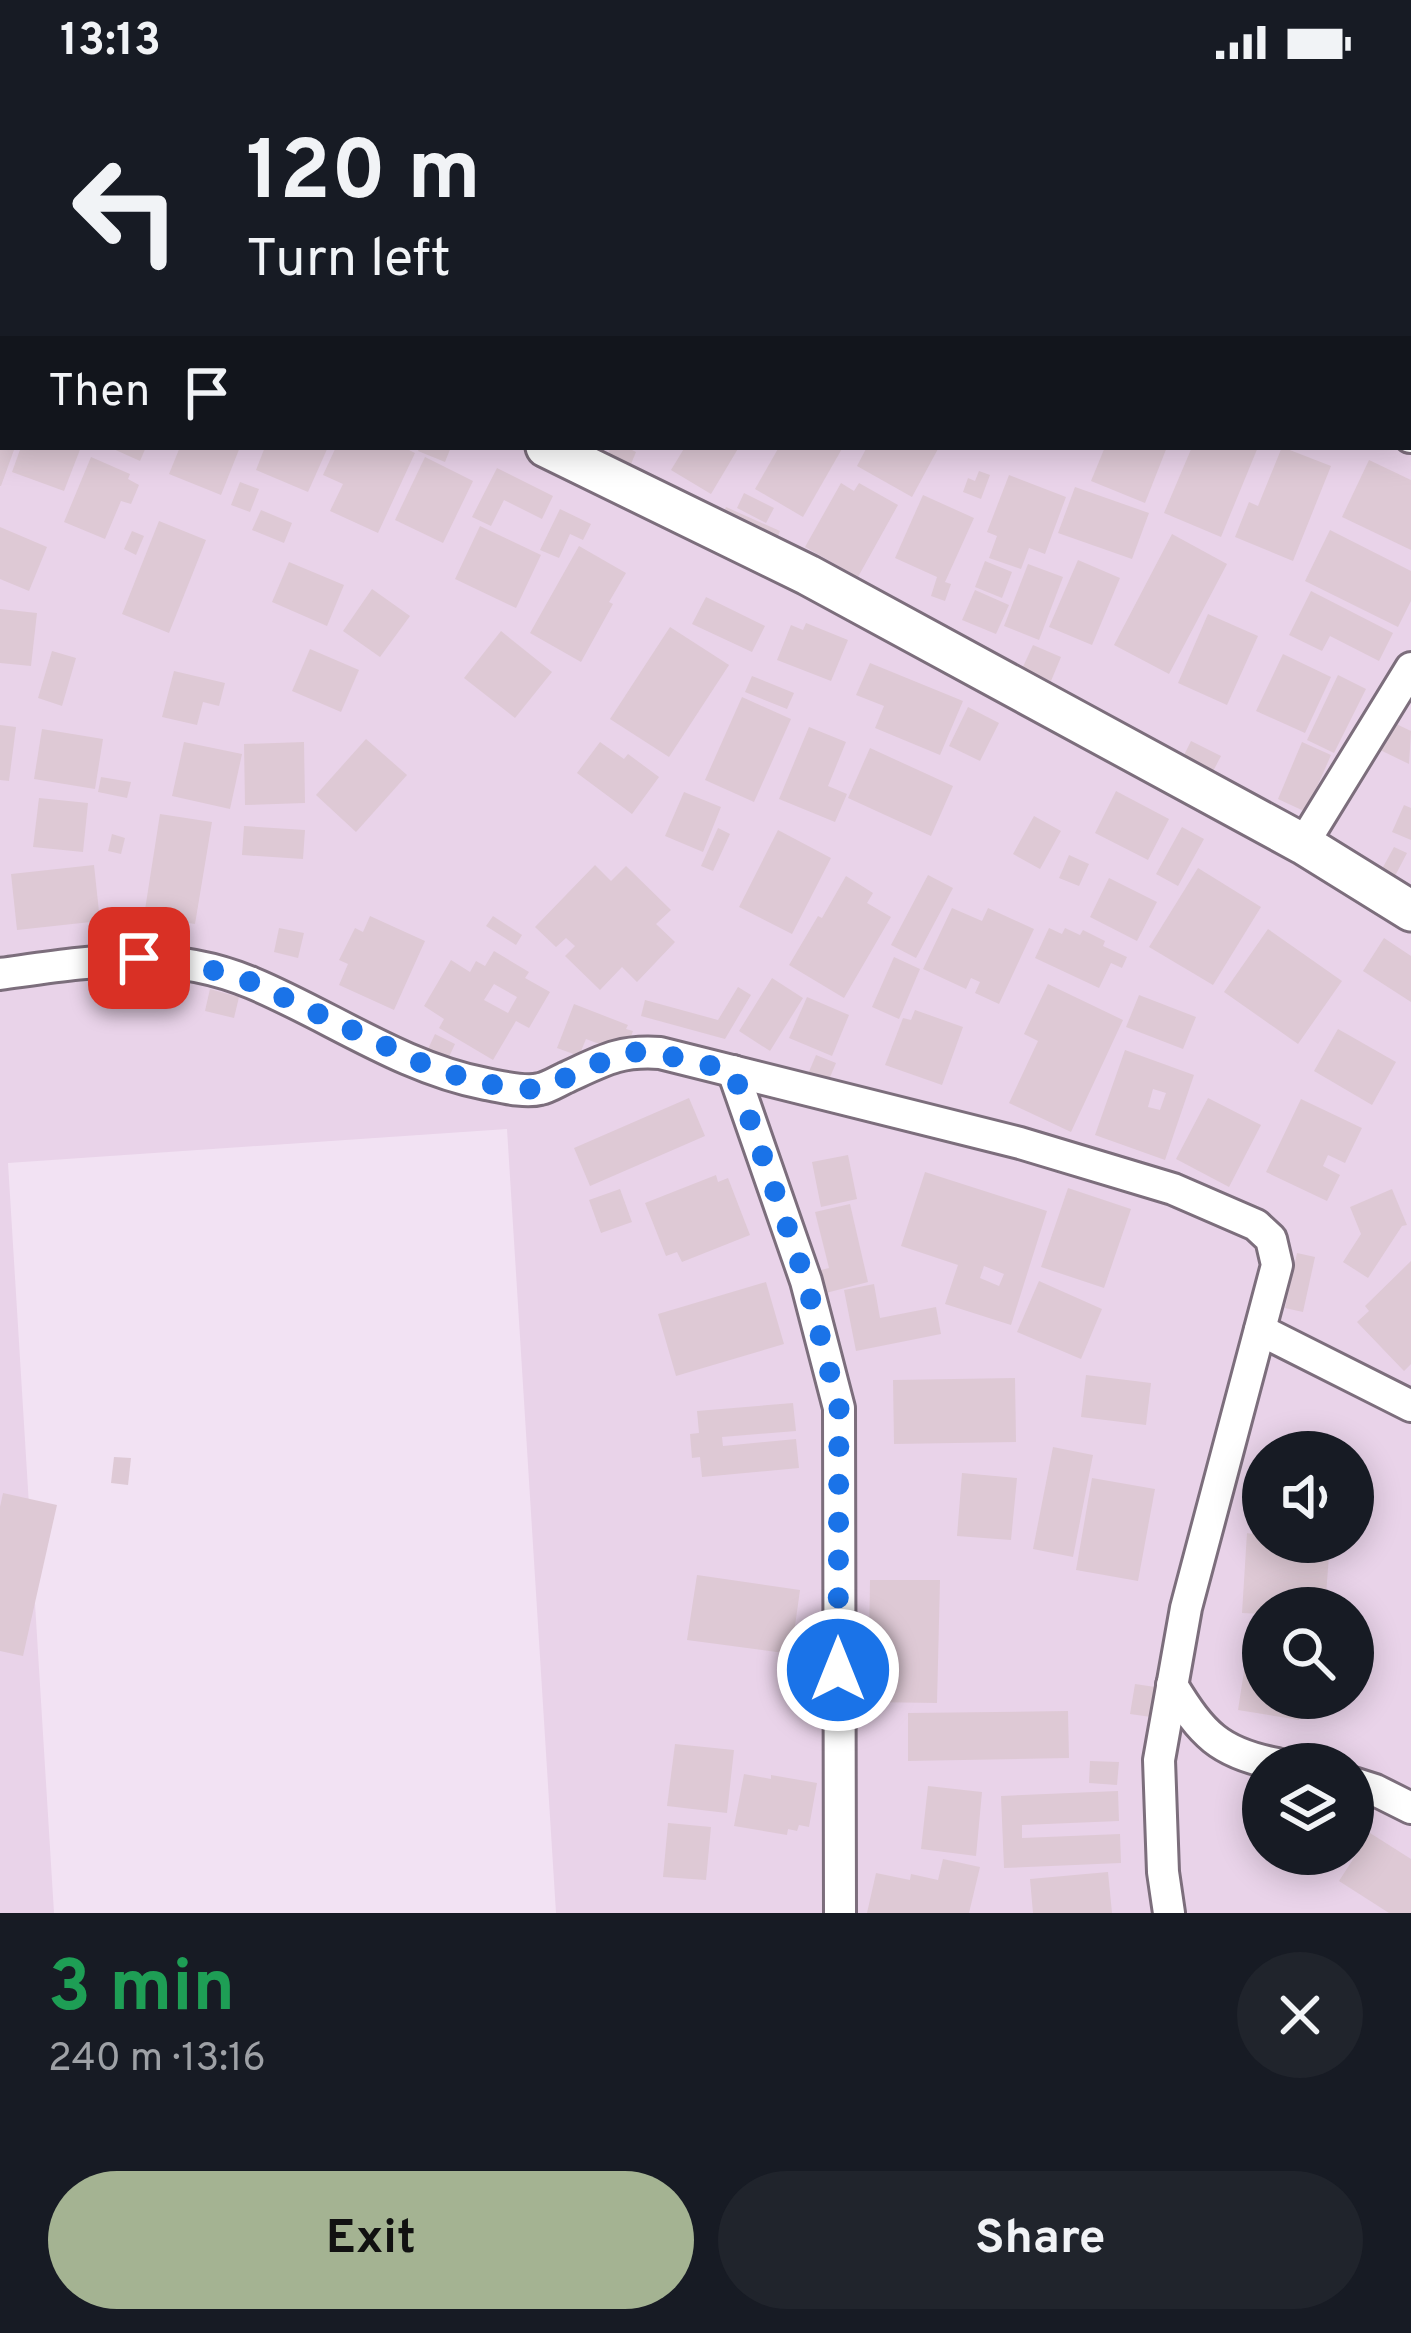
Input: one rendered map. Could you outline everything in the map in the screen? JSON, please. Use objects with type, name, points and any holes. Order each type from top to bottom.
[{"type":"street","points":[[553,450],[808,575],[1304,844],[1411,911]]},
{"type":"street","points":[[1304,844],[1411,668]]},
{"type":"street","points":[[0,974],[139,958],[209,969],[251,982],[426,1065],[507,1088],[538,1090],[615,1056],[661,1054],[1020,1143],[1174,1190],[1256,1225],[1271,1239],[1277,1265],[1186,1608],[1159,1760],[1169,1913]]},
{"type":"street","points":[[733,1071],[806,1281],[839,1408],[840,1913]]},
{"type":"street","points":[[1260,1330],[1411,1406]]},
{"type":"street","points":[[1172,1685],[1192,1718],[1216,1742],[1242,1756]]},
{"type":"street","points":[[1374,1790],[1411,1808]]},
{"type":"shaded area","points":[[0,450],[1411,450],[1411,1913],[556,1913],[507,1129],[8,1163],[54,1913],[0,1913]]},
{"type":"building","points":[[0,450],[14,450],[1,486]]},
{"type":"building","points":[[20,450],[80,450],[64,491],[12,472]]},
{"type":"building","points":[[116,450],[145,450],[140,461]]},
{"type":"building","points":[[179,450],[239,450],[221,495],[169,474]]},
{"type":"building","points":[[264,450],[327,450],[308,492],[256,470]]},
{"type":"building","points":[[335,450],[415,453],[378,533],[330,511],[343,484],[323,475]]},
{"type":"building","points":[[418,450],[450,450],[445,462]]},
{"type":"building","points":[[610,450],[636,452],[629,469],[606,459]]},
{"type":"building","points":[[683,450],[737,450],[711,494],[671,470]]},
{"type":"building","points":[[777,450],[841,450],[803,517],[755,489]]},
{"type":"building","points":[[865,450],[937,450],[912,497],[857,466]]},
{"type":"building","points":[[1104,450],[1166,450],[1145,503],[1091,481]]},
{"type":"building","points":[[1191,450],[1257,450],[1221,537],[1164,513]]},
{"type":"building","points":[[1281,450],[1331,466],[1293,561],[1235,537],[1249,502],[1258,506]]},
{"type":"building","points":[[91,457],[130,474],[128,479],[139,485],[131,504],[121,501],[105,539],[64,522]]},
{"type":"building","points":[[425,457],[473,481],[443,543],[395,520]]},
{"type":"building","points":[[1369,460],[1411,480],[1411,550],[1342,517]]},
{"type":"building","points":[[497,468],[553,496],[542,519],[504,500],[491,526],[472,517]]},
{"type":"building","points":[[979,471],[990,475],[981,499],[963,492],[968,478],[975,481]]},
{"type":"building","points":[[1009,475],[1066,497],[1045,554],[1029,548],[1021,569],[989,558],[997,536],[987,532]]},
{"type":"building","points":[[240,482],[259,489],[250,512],[231,505]]},
{"type":"building","points":[[841,483],[854,491],[859,483],[898,505],[858,577],[805,547]]},
{"type":"building","points":[[1075,487],[1149,513],[1132,559],[1058,533]]},
{"type":"building","points":[[744,493],[774,508],[766,523],[737,508]]},
{"type":"building","points":[[923,495],[974,518],[945,582],[951,584],[945,601],[931,596],[937,577],[895,558]]},
{"type":"building","points":[[726,507],[780,531],[774,546],[720,522]]},
{"type":"building","points":[[560,509],[591,524],[583,540],[570,534],[559,558],[540,550]]},
{"type":"building","points":[[261,510],[292,523],[284,543],[252,530]]},
{"type":"building","points":[[159,521],[206,540],[169,633],[122,614]]},
{"type":"building","points":[[480,526],[541,555],[516,608],[455,579]]},
{"type":"building","points":[[0,527],[47,547],[29,591],[0,579]]},
{"type":"building","points":[[1330,530],[1411,571],[1411,601],[1398,627],[1305,581]]},
{"type":"building","points":[[132,531],[144,536],[136,555],[124,549]]},
{"type":"building","points":[[1172,534],[1227,564],[1169,674],[1114,645]]},
{"type":"building","points":[[579,546],[626,573],[581,662],[530,633]]},
{"type":"building","points":[[1078,560],[1120,578],[1092,645],[1049,627]]},
{"type":"building","points":[[985,561],[1012,572],[1002,598],[975,587]]},
{"type":"building","points":[[289,562],[344,585],[327,626],[272,602]]},
{"type":"building","points":[[1028,564],[1063,577],[1039,640],[1004,626]]},
{"type":"building","points":[[372,589],[410,616],[380,657],[343,631]]},
{"type":"building","points":[[975,590],[1009,605],[996,634],[962,620]]},
{"type":"building","points":[[1311,591],[1393,633],[1379,661],[1330,636],[1322,651],[1289,635]]},
{"type":"building","points":[[706,597],[765,626],[752,652],[692,624]]},
{"type":"building","points":[[0,609],[37,613],[31,666],[0,663]]},
{"type":"building","points":[[1208,614],[1258,636],[1227,705],[1178,683]]},
{"type":"building","points":[[806,623],[848,640],[831,681],[777,660],[791,625],[803,630]]},
{"type":"building","points":[[670,627],[729,665],[669,757],[610,719]]},
{"type":"building","points":[[501,631],[552,672],[515,718],[464,678]]},
{"type":"building","points":[[1033,645],[1061,657],[1051,681],[1022,669]]},
{"type":"building","points":[[310,649],[359,670],[341,712],[292,691]]},
{"type":"building","points":[[52,651],[76,658],[62,706],[38,698]]},
{"type":"building","points":[[1283,654],[1331,677],[1305,733],[1256,711]]},
{"type":"building","points":[[870,663],[963,701],[940,755],[875,728],[884,706],[856,695]]},
{"type":"building","points":[[174,671],[225,683],[219,706],[203,702],[197,725],[162,717]]},
{"type":"building","points":[[1338,675],[1366,689],[1334,753],[1307,740]]},
{"type":"building","points":[[752,676],[794,693],[787,709],[745,692]]},
{"type":"building","points":[[742,697],[791,719],[754,802],[705,780]]},
{"type":"building","points":[[968,707],[999,723],[980,761],[949,746]]},
{"type":"building","points":[[1390,721],[1411,731],[1409,764],[1376,748]]},
{"type":"building","points":[[0,725],[16,727],[9,781],[0,780]]},
{"type":"building","points":[[809,727],[846,742],[828,786],[847,794],[835,822],[779,799]]},
{"type":"building","points":[[42,729],[103,739],[95,789],[34,779]]},
{"type":"building","points":[[366,739],[407,775],[356,832],[316,795]]},
{"type":"building","points":[[1191,741],[1221,756],[1210,777],[1180,763]]},
{"type":"building","points":[[184,742],[242,754],[230,809],[172,796]]},
{"type":"building","points":[[304,742],[305,803],[245,805],[244,744]]},
{"type":"building","points":[[600,742],[624,759],[628,754],[659,777],[632,814],[577,773]]},
{"type":"building","points":[[1302,742],[1331,755],[1306,812],[1278,799]]},
{"type":"building","points":[[870,748],[953,786],[931,836],[848,798]]},
{"type":"building","points":[[101,777],[131,782],[127,798],[98,792]]},
{"type":"building","points":[[1116,791],[1169,819],[1148,860],[1095,833]]},
{"type":"building","points":[[684,792],[721,807],[703,852],[665,836]]},
{"type":"building","points":[[39,798],[88,803],[83,852],[33,847]]},
{"type":"building","points":[[1404,805],[1411,808],[1411,840],[1392,832]]},
{"type":"building","points":[[160,814],[212,822],[195,924],[144,916]]},
{"type":"building","points":[[1034,816],[1061,831],[1040,869],[1013,854]]},
{"type":"building","points":[[244,826],[305,830],[303,859],[242,855]]},
{"type":"building","points":[[1182,827],[1204,839],[1178,886],[1156,874]]},
{"type":"building","points":[[718,828],[730,834],[713,871],[701,866]]},
{"type":"building","points":[[778,830],[831,858],[792,934],[739,907]]},
{"type":"building","points":[[112,834],[125,838],[121,854],[108,851]]},
{"type":"building","points":[[1394,847],[1407,853],[1395,876],[1382,869]]},
{"type":"building","points":[[1069,855],[1089,864],[1079,886],[1059,878]]},
{"type":"building","points":[[94,865],[100,921],[17,930],[11,874]]},
{"type":"building","points":[[595,865],[611,881],[626,866],[671,910],[656,924],[675,942],[637,982],[622,967],[600,990],[565,956],[575,946],[566,938],[556,947],[535,927]]},
{"type":"building","points":[[1198,868],[1261,907],[1213,985],[1149,947]]},
{"type":"building","points":[[928,875],[953,888],[916,958],[891,945]]},
{"type":"building","points":[[846,876],[873,893],[867,903],[891,917],[844,998],[789,965]]},
{"type":"building","points":[[1109,878],[1157,902],[1137,941],[1090,917]]},
{"type":"building","points":[[952,908],[982,921],[988,908],[1034,929],[999,1004],[975,993],[980,982],[971,978],[966,989],[923,969]]},
{"type":"building","points":[[370,916],[425,941],[394,1010],[339,985],[348,964],[339,960],[355,928],[363,932]]},
{"type":"building","points":[[493,916],[522,935],[516,945],[486,926]]},
{"type":"building","points":[[279,928],[304,933],[298,958],[274,952]]},
{"type":"building","points":[[1049,928],[1062,934],[1065,928],[1080,935],[1083,930],[1105,941],[1103,946],[1127,957],[1122,968],[1111,963],[1099,988],[1035,958]]},
{"type":"building","points":[[1268,929],[1342,981],[1298,1044],[1224,992]]},
{"type":"building","points":[[1384,938],[1411,956],[1411,1002],[1363,971]]},
{"type":"building","points":[[494,951],[529,972],[525,978],[550,992],[529,1028],[516,1021],[493,1060],[439,1028],[444,1019],[424,1006],[451,960],[470,972],[476,961],[485,966]],"holes":[[[494,984],[517,997],[508,1013],[484,1000]]]},
{"type":"building","points":[[894,957],[920,969],[899,1019],[872,1007]]},
{"type":"building","points":[[772,978],[803,998],[770,1051],[739,1031]]},
{"type":"building","points":[[1048,984],[1123,1020],[1071,1132],[1009,1103],[1038,1041],[1024,1034]]},
{"type":"building","points":[[738,987],[751,995],[725,1039],[641,1016],[645,1000],[718,1020]]},
{"type":"building","points":[[210,989],[239,997],[234,1018],[205,1011]]},
{"type":"building","points":[[1139,995],[1196,1017],[1183,1049],[1126,1027]]},
{"type":"building","points":[[807,997],[849,1015],[832,1056],[789,1038]]},
{"type":"building","points":[[574,1004],[628,1025],[626,1029],[633,1031],[627,1047],[618,1051],[586,1039],[579,1056],[557,1048]]},
{"type":"building","points":[[915,1010],[963,1027],[942,1085],[885,1065],[903,1018],[911,1020]]},
{"type":"building","points":[[1338,1029],[1396,1062],[1372,1105],[1314,1071]]},
{"type":"building","points":[[435,1034],[455,1044],[448,1059],[428,1049]]},
{"type":"building","points":[[1125,1050],[1194,1075],[1165,1160],[1095,1135]],"holes":[[[1153,1089],[1166,1093],[1160,1110],[1148,1107]]]},
{"type":"building","points":[[816,1055],[836,1063],[828,1082],[808,1074]]},
{"type":"building","points":[[689,1098],[705,1136],[590,1186],[574,1148]]},
{"type":"building","points":[[1208,1098],[1261,1125],[1229,1187],[1176,1159]]},
{"type":"building","points":[[1301,1099],[1362,1128],[1345,1163],[1328,1155],[1323,1166],[1340,1175],[1327,1201],[1266,1172]]},
{"type":"building","points":[[848,1155],[857,1199],[821,1207],[812,1162]]},
{"type":"building","points":[[925,1172],[1047,1211],[1011,1325],[945,1304],[958,1265],[901,1246]],"holes":[[[984,1266],[1004,1274],[999,1286],[980,1278]]]},
{"type":"building","points":[[716,1175],[718,1182],[728,1178],[750,1235],[682,1262],[677,1252],[666,1256],[645,1203]]},
{"type":"building","points":[[1068,1188],[1131,1209],[1104,1288],[1041,1267]]},
{"type":"building","points":[[620,1189],[632,1222],[601,1233],[589,1200]]},
{"type":"building","points":[[1392,1189],[1407,1225],[1368,1278],[1343,1262],[1361,1234],[1350,1207]]},
{"type":"building","points":[[850,1204],[868,1282],[822,1294],[817,1271],[829,1268],[815,1212]]},
{"type":"building","points":[[1297,1253],[1315,1257],[1303,1312],[1285,1308]]},
{"type":"building","points":[[1411,1261],[1411,1364],[1404,1371],[1357,1322],[1369,1311],[1365,1306]]},
{"type":"building","points":[[1039,1281],[1102,1309],[1081,1359],[1017,1332]]},
{"type":"building","points":[[766,1282],[784,1344],[676,1376],[658,1314]]},
{"type":"building","points":[[874,1284],[880,1318],[936,1307],[941,1334],[856,1351],[844,1290]]},
{"type":"building","points":[[1086,1375],[1151,1383],[1146,1425],[1081,1417]]},
{"type":"building","points":[[1015,1378],[1016,1442],[894,1444],[893,1380]]},
{"type":"building","points":[[793,1403],[796,1431],[722,1437],[723,1446],[796,1439],[799,1468],[702,1477],[700,1457],[692,1458],[690,1434],[699,1433],[697,1411]]},
{"type":"building","points":[[1053,1447],[1093,1455],[1073,1557],[1033,1549]]},
{"type":"building","points":[[114,1457],[131,1458],[128,1485],[111,1483]]},
{"type":"building","points":[[962,1473],[1017,1478],[1011,1540],[957,1536]]},
{"type":"building","points":[[1092,1478],[1155,1489],[1138,1581],[1076,1570]]},
{"type":"building","points":[[3,1493],[57,1505],[23,1656],[0,1651]]},
{"type":"building","points":[[1245,1563],[1328,1563],[1327,1587],[1244,1587]]},
{"type":"building","points":[[697,1575],[800,1590],[791,1654],[687,1640]]},
{"type":"building","points":[[870,1580],[940,1580],[937,1703],[868,1702]]},
{"type":"building","points":[[1135,1684],[1155,1687],[1151,1717],[1130,1714]]},
{"type":"building","points":[[1068,1711],[1069,1758],[908,1761],[908,1713]]},
{"type":"building","points":[[675,1744],[734,1750],[727,1813],[667,1806]]},
{"type":"building","points":[[1090,1761],[1119,1762],[1117,1785],[1089,1783]]},
{"type":"building","points":[[744,1774],[817,1783],[809,1827],[788,1829],[787,1835],[734,1826]]},
{"type":"building","points":[[928,1786],[982,1792],[976,1856],[921,1849]]},
{"type":"building","points":[[1118,1791],[1119,1821],[1022,1825],[1022,1838],[1120,1834],[1121,1863],[1004,1868],[1001,1796]]},
{"type":"building","points":[[668,1823],[711,1827],[706,1880],[663,1877]]},
{"type":"building","points":[[1374,1836],[1411,1859],[1411,1913],[1389,1913],[1339,1881],[1343,1875],[1374,1875]]},
{"type":"building","points":[[943,1859],[980,1867],[969,1913],[867,1913],[876,1873],[938,1880]]},
{"type":"building","points":[[1108,1872],[1112,1913],[1033,1913],[1030,1879]]},
{"type":"route","points":[[139,958],[209,969],[251,982],[426,1065],[479,1083],[538,1090],[635,1052],[733,1071],[806,1281],[839,1408],[838,1670]]}]
